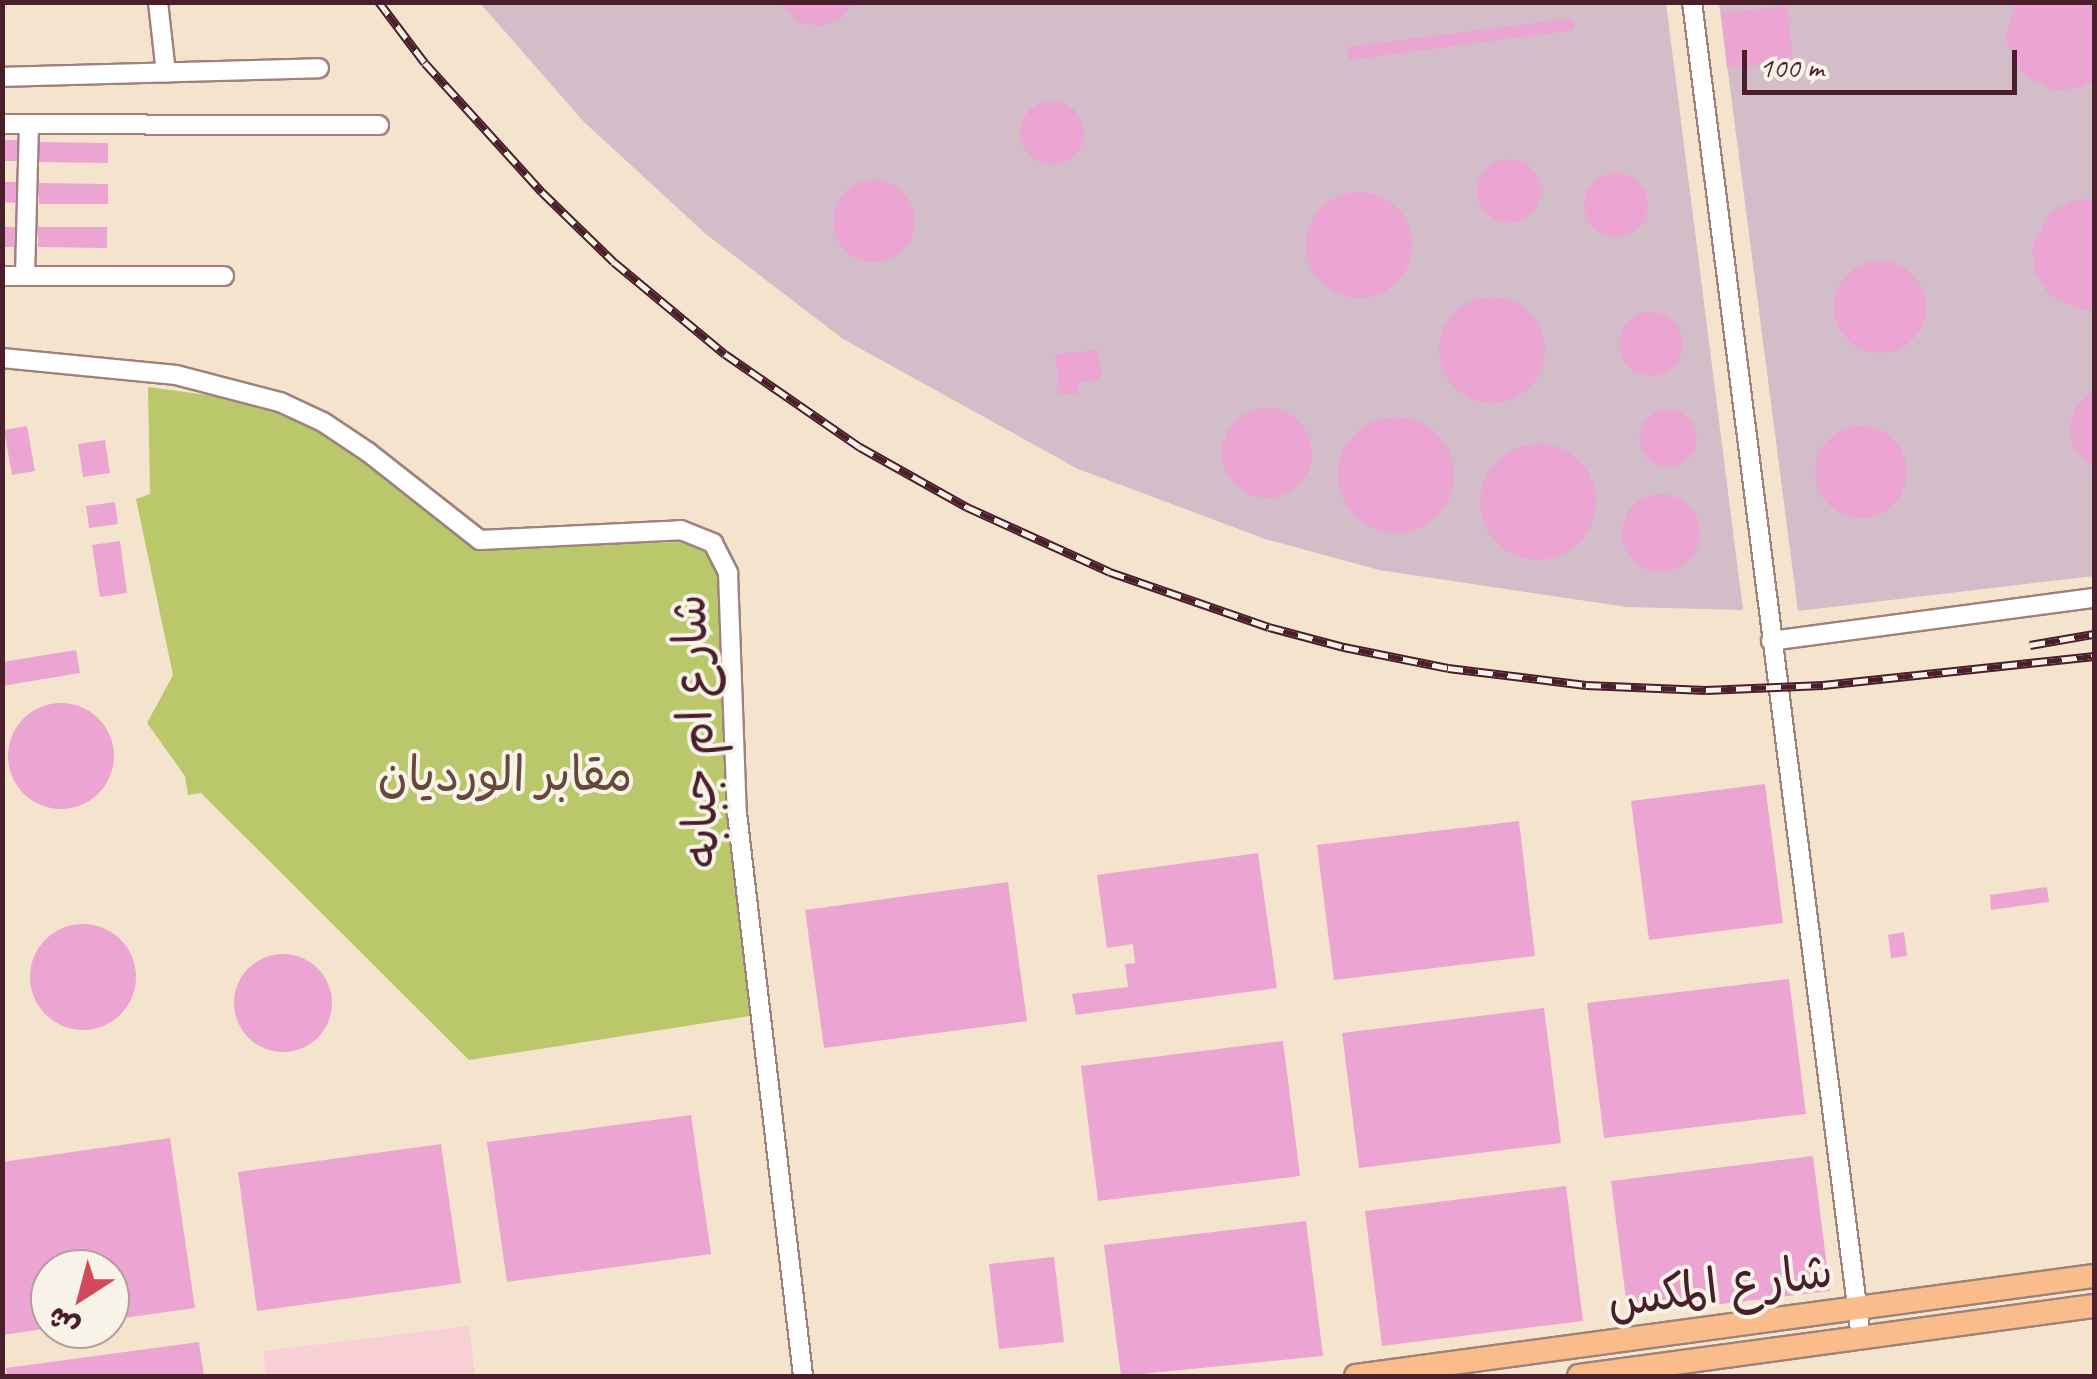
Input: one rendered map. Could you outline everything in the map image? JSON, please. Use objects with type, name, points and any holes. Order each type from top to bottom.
[{"type":"main road","name":"شارع المكس","points":[[1356,1376],[2094,1276]]},
{"type":"main road","name":"شارع المكس","points":[[1579,1376],[2094,1306]]},
{"type":"street","points":[[158,2],[166,73]]},
{"type":"street","points":[[1692,2],[1861,1338]]},
{"type":"street","points":[[2,77],[319,68]]},
{"type":"street","points":[[2,124],[379,125]]},
{"type":"street","points":[[25,276],[29,124]]},
{"type":"street","points":[[2,276],[224,276]]},
{"type":"street","name":"شارع ام جبابه","points":[[2,358],[176,376],[280,402],[323,422],[368,452],[480,540],[682,530],[713,543],[728,574],[737,813],[803,1376]]},
{"type":"street","points":[[1771,641],[2094,598]]},
{"type":"shaded area","points":[[480,3],[1666,3],[1743,610],[1627,607],[1379,570],[1265,539],[1078,469],[843,339],[707,235],[584,122]]},
{"type":"shaded area","points":[[1719,3],[2094,3],[2094,576],[1798,611]]},
{"type":"shaded area","points":[[469,1326],[475,1376],[266,1376],[263,1351]]},
{"type":"green space","name":"مقابر الورديان","points":[[148,387],[222,397],[274,411],[322,434],[383,474],[476,548],[685,542],[706,548],[715,560],[718,575],[750,1016],[469,1060],[201,793],[188,795],[185,776],[147,723],[173,675],[136,499],[150,494]]},
{"type":"building","points":[[779,2],[854,2],[840,19],[820,26],[799,23]]},
{"type":"building","points":[[2015,2],[2094,2],[2094,80],[2079,88],[2054,90],[2021,73],[2005,39]]},
{"type":"building","points":[[1787,6],[1793,61],[1727,68],[1721,13]]},
{"type":"building","points":[[1572,18],[1574,30],[1349,60],[1347,47]]},
{"type":"building","points":[[1052,101],[1075,110],[1084,133],[1075,156],[1052,165],[1029,156],[1020,133],[1029,110]]},
{"type":"building","points":[[2,140],[19,140],[19,161],[2,161]]},
{"type":"building","points":[[39,142],[108,143],[108,163],[39,162]]},
{"type":"building","points":[[1509,159],[1532,168],[1541,191],[1532,214],[1509,223],[1486,214],[1477,191],[1486,168]]},
{"type":"building","points":[[1616,173],[1639,182],[1648,205],[1639,228],[1616,237],[1593,228],[1584,205],[1593,182]]},
{"type":"building","points":[[874,180],[890,183],[903,192],[912,205],[912,237],[903,250],[890,259],[874,262],[858,259],[845,250],[836,237],[833,221],[836,205],[845,192],[858,183]]},
{"type":"building","points":[[2,182],[19,182],[19,203],[2,202]]},
{"type":"building","points":[[39,183],[108,184],[108,204],[39,204]]},
{"type":"building","points":[[1359,192],[1379,196],[1396,208],[1408,225],[1412,245],[1408,265],[1396,282],[1379,294],[1359,298],[1339,294],[1322,282],[1310,265],[1306,245],[1310,225],[1322,208],[1339,196]]},
{"type":"building","points":[[2094,198],[2094,311],[2081,310],[2048,294],[2035,272],[2032,247],[2049,214],[2070,201]]},
{"type":"building","points":[[2,227],[18,227],[18,247],[2,247]]},
{"type":"building","points":[[38,227],[107,227],[107,248],[38,247]]},
{"type":"building","points":[[1880,261],[1897,265],[1912,275],[1922,290],[1926,307],[1922,324],[1912,339],[1897,349],[1880,353],[1863,349],[1848,339],[1838,324],[1834,307],[1838,290],[1848,275],[1863,265]]},
{"type":"building","points":[[1492,297],[1512,301],[1529,313],[1541,330],[1545,350],[1541,370],[1529,387],[1512,399],[1492,403],[1472,399],[1455,387],[1443,370],[1439,350],[1443,330],[1455,313],[1472,301]]},
{"type":"building","points":[[1651,312],[1674,321],[1683,344],[1674,367],[1651,376],[1628,367],[1619,344],[1628,321]]},
{"type":"building","points":[[1098,350],[1102,380],[1078,382],[1079,393],[1060,394],[1055,354]]},
{"type":"building","points":[[2094,389],[2094,469],[2074,449],[2069,427],[2076,405]]},
{"type":"building","points":[[1258,408],[1276,408],[1292,415],[1305,428],[1312,453],[1305,478],[1292,491],[1276,498],[1258,498],[1242,491],[1229,478],[1222,462],[1222,444],[1229,428],[1242,415]]},
{"type":"building","points":[[1668,409],[1689,417],[1697,438],[1689,459],[1668,467],[1647,459],[1639,438],[1647,417]]},
{"type":"building","points":[[1396,417],[1418,422],[1437,434],[1449,453],[1454,475],[1449,497],[1437,516],[1418,528],[1396,533],[1374,528],[1355,516],[1343,497],[1338,475],[1343,453],[1355,434],[1374,422]]},
{"type":"building","points":[[27,426],[35,471],[12,475],[4,430]]},
{"type":"building","points":[[1861,426],[1878,430],[1893,440],[1903,455],[1907,472],[1903,489],[1893,504],[1878,514],[1861,518],[1844,514],[1829,504],[1819,489],[1815,472],[1819,455],[1829,440],[1844,430]]},
{"type":"building","points":[[105,440],[110,473],[83,477],[78,444]]},
{"type":"building","points":[[1538,444],[1560,449],[1579,461],[1591,480],[1596,502],[1591,524],[1579,543],[1560,555],[1538,560],[1516,555],[1497,543],[1485,524],[1480,502],[1485,480],[1497,461],[1516,449]]},
{"type":"building","points":[[1661,494],[1689,505],[1700,533],[1689,561],[1661,572],[1633,561],[1622,533],[1633,505]]},
{"type":"building","points":[[115,502],[118,524],[89,528],[86,506]]},
{"type":"building","points":[[120,541],[127,593],[100,597],[92,545]]},
{"type":"building","points":[[76,650],[80,673],[2,686],[2,662]]},
{"type":"building","points":[[61,703],[81,707],[99,718],[110,736],[114,756],[110,776],[99,794],[81,805],[61,809],[41,805],[23,794],[12,776],[8,756],[12,736],[23,718],[41,707]]},
{"type":"building","points":[[1765,784],[1783,923],[1649,940],[1631,801]]},
{"type":"building","points":[[1519,821],[1535,956],[1334,980],[1317,845]]},
{"type":"building","points":[[1258,853],[1277,988],[1076,1015],[1072,994],[1128,987],[1125,964],[1135,963],[1133,944],[1107,948],[1097,875]]},
{"type":"building","points":[[1008,882],[1027,1021],[824,1048],[805,910]]},
{"type":"building","points":[[2047,887],[2049,902],[1991,910],[1990,895]]},
{"type":"building","points":[[83,924],[103,928],[121,939],[132,957],[136,977],[132,997],[121,1015],[103,1026],[83,1030],[63,1026],[45,1015],[34,997],[30,977],[34,957],[45,939],[63,928]]},
{"type":"building","points":[[1904,932],[1907,956],[1891,958],[1888,935]]},
{"type":"building","points":[[283,954],[302,958],[318,968],[328,984],[332,1003],[328,1022],[318,1038],[302,1048],[283,1052],[264,1048],[248,1038],[238,1022],[234,1003],[238,984],[248,968],[264,958]]},
{"type":"building","points":[[1789,979],[1806,1114],[1604,1138],[1587,1003]]},
{"type":"building","points":[[1544,1008],[1561,1143],[1359,1168],[1342,1033]]},
{"type":"building","points":[[1283,1041],[1300,1176],[1098,1201],[1081,1066]]},
{"type":"building","points":[[691,1115],[711,1254],[507,1282],[487,1142]]},
{"type":"building","points":[[170,1138],[195,1308],[130,1317],[130,1249],[30,1249],[30,1331],[3,1335],[2,1162]]},
{"type":"building","points":[[441,1144],[461,1283],[257,1311],[238,1172]]},
{"type":"building","points":[[1813,1156],[1830,1291],[1628,1315],[1611,1181]]},
{"type":"building","points":[[1566,1186],[1583,1321],[1382,1346],[1365,1211]]},
{"type":"building","points":[[1306,1221],[1323,1356],[1121,1376],[1104,1245]]},
{"type":"building","points":[[1054,1257],[1064,1342],[999,1349],[989,1264]]},
{"type":"building","points":[[199,1342],[204,1376],[7,1376],[6,1368]]},
{"type":"railway","points":[[379,2],[425,63],[542,192],[614,262],[725,354],[860,447],[967,507],[1110,572],[1269,627],[1344,647],[1448,668],[1586,685],[1706,690],[1823,685],[2094,656]]},
{"type":"railway","points":[[2030,645],[2094,634]]}]
